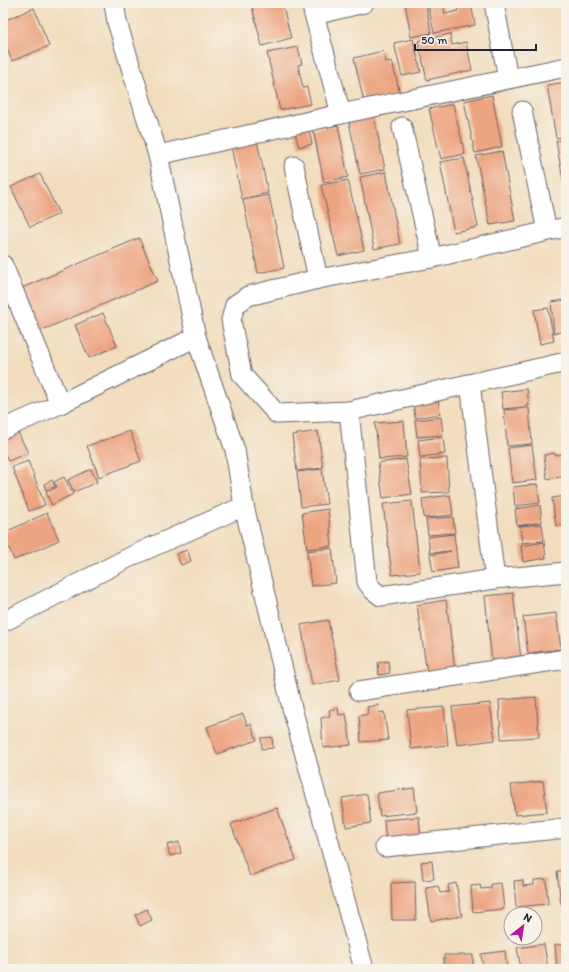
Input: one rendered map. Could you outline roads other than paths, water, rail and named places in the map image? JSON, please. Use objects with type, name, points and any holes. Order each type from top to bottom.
[{"type":"street","points":[[114,3],[117,22],[158,155],[196,337],[235,450],[244,506],[292,708],[364,969]]},
{"type":"street","points":[[341,114],[313,9],[364,3]]},
{"type":"street","points":[[494,3],[508,79]]},
{"type":"street","points":[[158,155],[341,114],[566,67]]},
{"type":"street","points":[[522,111],[546,231]]},
{"type":"street","points":[[402,127],[432,258]]},
{"type":"street","points":[[294,166],[318,279]]},
{"type":"street","points":[[566,227],[432,258],[318,279],[248,296],[235,305],[231,320],[242,375],[277,414],[349,411],[566,362]]},
{"type":"street","points":[[3,265],[60,404]]},
{"type":"street","points":[[3,429],[60,404],[196,337]]},
{"type":"street","points":[[470,384],[495,579]]},
{"type":"street","points":[[349,411],[367,582],[373,590],[381,596],[495,579],[566,572]]},
{"type":"street","points":[[3,622],[134,555],[244,506]]},
{"type":"street","points":[[358,691],[566,659]]},
{"type":"street","points":[[385,847],[566,828]]}]
